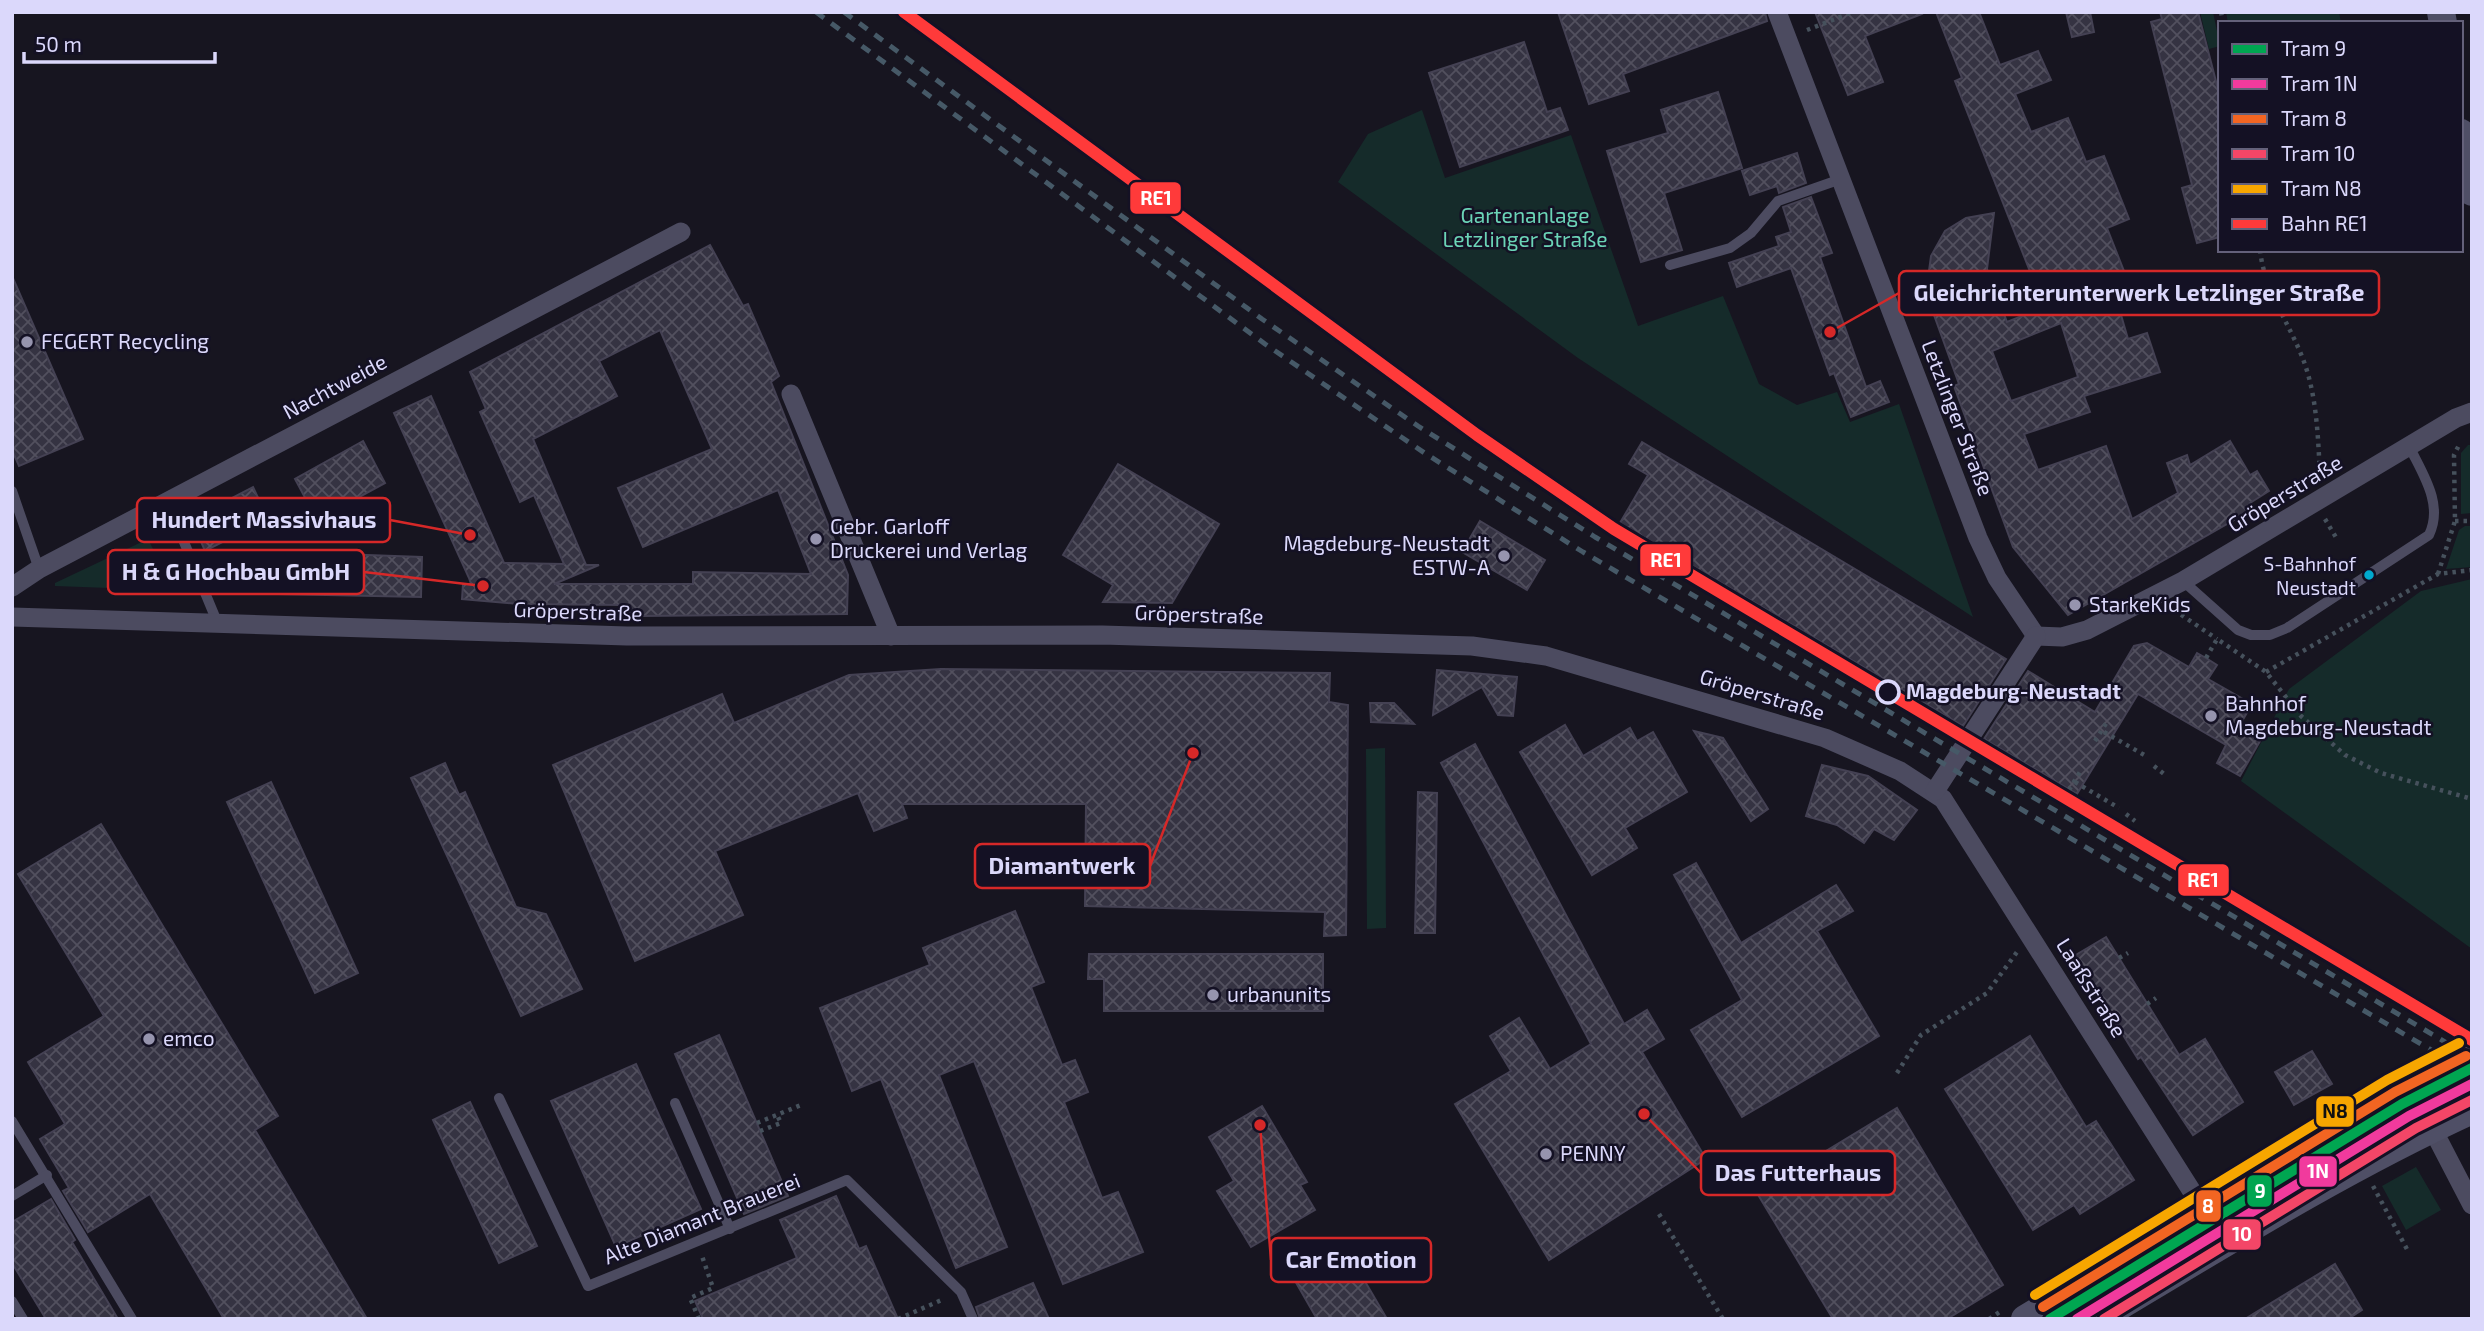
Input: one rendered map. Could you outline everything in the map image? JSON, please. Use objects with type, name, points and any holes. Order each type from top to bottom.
[{"type":"main road","points":[[2463,144],[2472,192]]},
{"type":"main road","points":[[2025,1319],[2430,1075],[2472,1054]]},
{"type":"main road","points":[[2098,1319],[2225,1243],[2432,1128],[2472,1110]]},
{"type":"street","name":"Letzlinger Straße","points":[[1777,12],[1978,538],[1997,578],[2036,636]]},
{"type":"street","name":"Nachtweide","points":[[12,587],[39,569],[681,232]]},
{"type":"street","points":[[791,394],[891,636]]},
{"type":"street","name":"Gröperstraße","points":[[2036,636],[2062,637],[2087,630],[2183,581],[2472,412]]},
{"type":"street","name":"Gröperstraße","points":[[12,617],[627,636],[1102,635],[1442,645],[1514,650],[1825,738],[1867,754],[1935,791]]},
{"type":"street","points":[[1935,791],[2036,636]]},
{"type":"street","name":"Laaßstraße","points":[[1935,791],[2054,970],[2204,1212]]},
{"type":"street","points":[[2432,1128],[2472,1205]]},
{"type":"lane","points":[[1670,265],[1730,248],[1751,233],[1778,201],[1841,178]]},
{"type":"lane","points":[[2183,581],[2238,629],[2259,636],[2287,628],[2429,535],[2435,517],[2434,501],[2410,446]]},
{"type":"lane","points":[[12,491],[39,569]]},
{"type":"lane","points":[[167,502],[218,624]]},
{"type":"lane","name":"Alte Diamant Brauerei","points":[[499,1098],[588,1286],[846,1180],[961,1292],[973,1319]]},
{"type":"lane","points":[[675,1103],[730,1229]]},
{"type":"lane","points":[[12,1121],[132,1319]]},
{"type":"lane","points":[[12,1196],[47,1175]]},
{"type":"lane","points":[[12,1301],[23,1319]]},
{"type":"path","points":[[1787,38],[1853,12]]},
{"type":"path","points":[[2260,252],[2262,272],[2291,331],[2314,396],[2322,498]]},
{"type":"path","points":[[2455,521],[2472,521]]},
{"type":"path","points":[[2266,672],[2438,574],[2472,570]]},
{"type":"path","points":[[2183,581],[2172,609],[2266,672],[2301,716],[2345,755],[2381,774],[2472,799]]},
{"type":"path","points":[[2206,658],[2217,639]]},
{"type":"path","points":[[2095,741],[2104,732],[2107,722]]},
{"type":"path","points":[[2104,732],[2146,756]]},
{"type":"path","points":[[2154,766],[2164,774]]},
{"type":"path","points":[[2069,790],[2080,772]]},
{"type":"path","points":[[2075,782],[2119,808]]},
{"type":"path","points":[[2126,814],[2135,821]]},
{"type":"path","points":[[1897,1073],[1921,1035],[1987,993],[2017,952]]},
{"type":"path","points":[[2119,958],[2128,953]]},
{"type":"path","points":[[2147,1004],[2156,998]]},
{"type":"path","points":[[757,1123],[801,1105]]},
{"type":"path","points":[[761,1131],[781,1123],[777,1115]]},
{"type":"path","points":[[2380,1199],[2409,1253]]},
{"type":"path","points":[[1659,1214],[1723,1319]]},
{"type":"path","points":[[697,1242],[713,1288],[690,1298],[699,1319]]},
{"type":"path","points":[[898,1319],[961,1292]]},
{"type":"green space","points":[[2200,12],[2213,12],[2218,47],[2209,49]]},
{"type":"green space","points":[[2226,12],[2339,12],[2341,21],[2228,21]]},
{"type":"green space","name":"Gartenanlage Letzlinger Straße","points":[[1422,110],[1445,178],[1571,135],[1638,326],[1723,296],[1759,384],[1797,405],[1837,392],[1850,422],[1899,404],[1973,617],[1578,358],[1338,182],[1368,134]]},
{"type":"green space","points":[[2468,445],[2472,445],[2472,513],[2461,514],[2461,453]]},
{"type":"green space","points":[[2472,526],[2472,567],[2446,569],[2459,530]]},
{"type":"green space","points":[[148,539],[158,559],[176,551],[191,591],[55,586],[55,583]]},
{"type":"green space","points":[[2472,579],[2472,949],[2241,781],[2289,689],[2421,591]]},
{"type":"green space","points":[[1385,748],[1386,928],[1367,929],[1366,749]]},
{"type":"green space","points":[[2416,1167],[2441,1210],[2406,1230],[2382,1186]]},
{"type":"building","points":[[1558,12],[1765,12],[1767,21],[1623,74],[1629,91],[1589,104]]},
{"type":"building","points":[[1815,12],[1922,14],[1865,36],[1883,82],[1848,95]]},
{"type":"building","points":[[1936,12],[1979,12],[2000,65],[2038,51],[2051,80],[2015,94],[2031,132],[2068,118],[2086,162],[2104,156],[2129,219],[2107,228],[2133,294],[2117,301],[2128,339],[2147,333],[2160,372],[2084,396],[2090,412],[2024,434],[2038,470],[2106,446],[2132,519],[2178,493],[2167,463],[2187,455],[2190,465],[2230,441],[2250,475],[2257,471],[2269,491],[2250,503],[2253,509],[2068,615],[2013,547],[1954,386],[1959,384],[1926,293],[1931,256],[1945,231],[1966,218],[1994,213],[1987,269],[2007,322],[2044,307],[1955,81],[1962,78]],"holes":[[[2061,323],[2078,377],[2011,401],[1992,351]]]},
{"type":"building","points":[[2066,12],[2090,12],[2094,32],[2072,37]]},
{"type":"building","points":[[2160,12],[2198,12],[2218,89],[2218,238],[2197,243],[2182,188],[2192,185],[2151,22],[2162,19]]},
{"type":"building","points":[[1524,42],[1547,112],[1560,108],[1568,130],[1460,167],[1429,73]]},
{"type":"building","points":[[1718,92],[1742,168],[1664,193],[1682,250],[1641,262],[1607,151],[1668,133],[1661,110]]},
{"type":"building","points":[[1797,153],[1806,183],[1779,193],[1777,186],[1750,195],[1742,171]]},
{"type":"building","points":[[1811,197],[1832,253],[1820,257],[1866,387],[1880,381],[1889,402],[1851,417],[1834,373],[1830,375],[1791,268],[1737,287],[1729,263],[1779,246],[1776,237],[1791,232],[1783,207]]},
{"type":"building","points":[[710,245],[743,306],[748,304],[779,376],[771,382],[848,575],[847,614],[642,616],[625,611],[623,605],[519,604],[462,599],[463,584],[471,584],[469,578],[394,413],[431,396],[504,563],[564,564],[534,495],[520,502],[480,412],[486,409],[470,372]],"holes":[[[660,330],[712,449],[618,488],[643,547],[778,490],[811,574],[693,572],[693,584],[554,584],[599,565],[586,565],[533,439],[617,396],[599,361]]]},
{"type":"building","name":"FEGERT Recycling","points":[[12,276],[83,439],[19,466],[12,450]]},
{"type":"building","points":[[363,441],[385,483],[317,520],[295,479]]},
{"type":"building","points":[[1642,442],[2006,659],[1963,726],[1620,523],[1648,475],[1629,464]]},
{"type":"building","points":[[1118,464],[1219,524],[1172,603],[1103,602],[1113,585],[1063,555]]},
{"type":"building","points":[[253,487],[268,519],[205,551],[195,528],[201,514]]},
{"type":"building","name":"Magdeburg-Neustadt ESTW-A","points":[[1480,521],[1545,560],[1527,590],[1462,552]]},
{"type":"building","points":[[339,554],[422,557],[421,597],[227,593],[220,588],[208,559],[339,561]]},
{"type":"building","points":[[2147,643],[2189,667],[2197,653],[2206,658],[2217,665],[2208,679],[2252,704],[2238,728],[2260,741],[2240,776],[2217,763],[2226,745],[2138,694],[2077,794],[1984,739],[2028,671],[2095,712],[2134,646]]},
{"type":"building","points":[[941,669],[1330,673],[1329,702],[1348,705],[1346,935],[1324,936],[1325,912],[1085,906],[1086,804],[902,804],[907,818],[874,831],[858,793],[715,851],[743,915],[635,961],[553,765],[722,694],[734,723],[849,675]]},
{"type":"building","points":[[1437,670],[1517,677],[1513,716],[1498,715],[1482,687],[1433,715]]},
{"type":"building","points":[[1370,703],[1394,703],[1414,724],[1371,722]]},
{"type":"building","points":[[1565,725],[1583,756],[1630,728],[1637,741],[1653,732],[1687,792],[1625,828],[1637,848],[1592,875],[1520,752]]},
{"type":"building","points":[[1694,731],[1723,738],[1768,809],[1751,821]]},
{"type":"building","points":[[1475,744],[1624,1024],[1647,1010],[1664,1039],[1642,1052],[1706,1159],[1549,1260],[1455,1104],[1511,1071],[1490,1036],[1519,1018],[1550,1069],[1591,1044],[1441,763]]},
{"type":"building","points":[[445,763],[459,795],[465,792],[516,907],[546,914],[582,989],[521,1016],[411,778]]},
{"type":"building","points":[[1822,765],[1868,776],[1917,810],[1894,840],[1874,829],[1864,843],[1837,825],[1806,816]]},
{"type":"building","points":[[271,782],[358,973],[315,993],[227,802]]},
{"type":"building","points":[[1418,792],[1437,793],[1435,933],[1415,933]]},
{"type":"building","name":"emco","points":[[101,824],[278,1116],[255,1130],[367,1319],[224,1319],[150,1194],[88,1232],[63,1191],[69,1188],[40,1139],[65,1124],[28,1062],[104,1016],[18,874]]},
{"type":"building","points":[[1696,863],[1741,943],[1836,885],[1853,911],[1817,931],[1879,1036],[1742,1117],[1691,1030],[1742,1000],[1674,875]]},
{"type":"building","points":[[1015,911],[1044,982],[1031,987],[1062,1065],[1075,1060],[1088,1092],[1064,1102],[1102,1198],[1118,1192],[1143,1252],[1063,1284],[974,1061],[939,1075],[1007,1247],[956,1268],[881,1079],[852,1091],[820,1008],[930,965],[923,948]]},
{"type":"building","points":[[2106,937],[2179,1055],[2205,1039],[2243,1102],[2193,1135],[2141,1057],[2138,1059],[2074,956]]},
{"type":"building","name":"urbanunits","points":[[1089,954],[1323,954],[1323,1011],[1104,1011],[1104,979],[1088,979]]},
{"type":"building","points":[[719,1035],[788,1196],[744,1214],[675,1054]]},
{"type":"building","points":[[2030,1036],[2086,1127],[2096,1121],[2134,1180],[2080,1214],[2074,1205],[2033,1230],[1945,1089]]},
{"type":"building","points":[[2312,1051],[2332,1084],[2294,1105],[2275,1072]]},
{"type":"building","points":[[636,1064],[701,1209],[616,1247],[551,1101]]},
{"type":"building","points":[[470,1102],[537,1246],[499,1263],[433,1120]]},
{"type":"building","points":[[1262,1106],[1307,1182],[1300,1185],[1315,1210],[1251,1247],[1217,1191],[1234,1181],[1209,1137]]},
{"type":"building","points":[[1897,1108],[2003,1285],[1947,1319],[1833,1319],[1757,1193]]},
{"type":"building","points":[[836,1196],[859,1249],[866,1246],[898,1319],[703,1319],[695,1301],[797,1258],[780,1220]]},
{"type":"building","points":[[51,1199],[75,1240],[72,1242],[118,1319],[46,1319],[12,1263],[12,1222]]},
{"type":"building","points":[[1346,1249],[1387,1319],[1317,1319],[1294,1279]]},
{"type":"building","points":[[2335,1264],[2362,1310],[2348,1319],[2245,1319]]},
{"type":"building","points":[[1033,1283],[1049,1319],[980,1319],[976,1307]]},
{"type":"railway","points":[[816,12],[1265,344],[1426,454],[1583,552],[2472,1074]]},
{"type":"railway","points":[[844,12],[1262,319],[1418,426],[1595,537],[2472,1058]]},
{"type":"tram line","name":"N8","points":[[2035,1295],[2387,1080],[2459,1043]]},
{"type":"tram line","name":"8","points":[[2043,1307],[2395,1092],[2466,1056]]},
{"type":"tram line","name":"9","points":[[2050,1319],[2402,1104],[2472,1068]]},
{"type":"tram line","name":"1N","points":[[2077,1319],[2409,1116],[2472,1084]]},
{"type":"tram line","name":"10","points":[[2104,1319],[2416,1128],[2472,1100]]},
{"type":"rail line","name":"RE1","points":[[904,12],[1477,435],[1614,529],[2472,1040]]},
{"type":"place","name":"Gleichrichterunterwerk Letzlinger Straße","points":[[1830,332]]},
{"type":"place","name":"FEGERT Recycling","points":[[27,342]]},
{"type":"place","name":"Hundert Massivhaus","points":[[470,535]]},
{"type":"place","name":"Gebr. Garloff Druckerei und Verlag","points":[[816,539]]},
{"type":"place","name":"Magdeburg-Neustadt ESTW-A","points":[[1504,556]]},
{"type":"place","name":"S-Bahnhof Neustadt","points":[[2369,575]]},
{"type":"place","name":"H & G Hochbau GmbH","points":[[483,586]]},
{"type":"place","name":"StarkeKids","points":[[2075,605]]},
{"type":"place","name":"Magdeburg-Neustadt","points":[[1888,692]]},
{"type":"place","name":"Bahnhof Magdeburg-Neustadt","points":[[2211,716]]},
{"type":"place","name":"Diamantwerk","points":[[1193,753]]},
{"type":"place","name":"urbanunits","points":[[1213,995]]},
{"type":"place","name":"emco","points":[[149,1039]]},
{"type":"place","name":"Das Futterhaus","points":[[1644,1114]]},
{"type":"place","name":"Car Emotion","points":[[1260,1125]]},
{"type":"place","name":"PENNY","points":[[1546,1154]]}]
